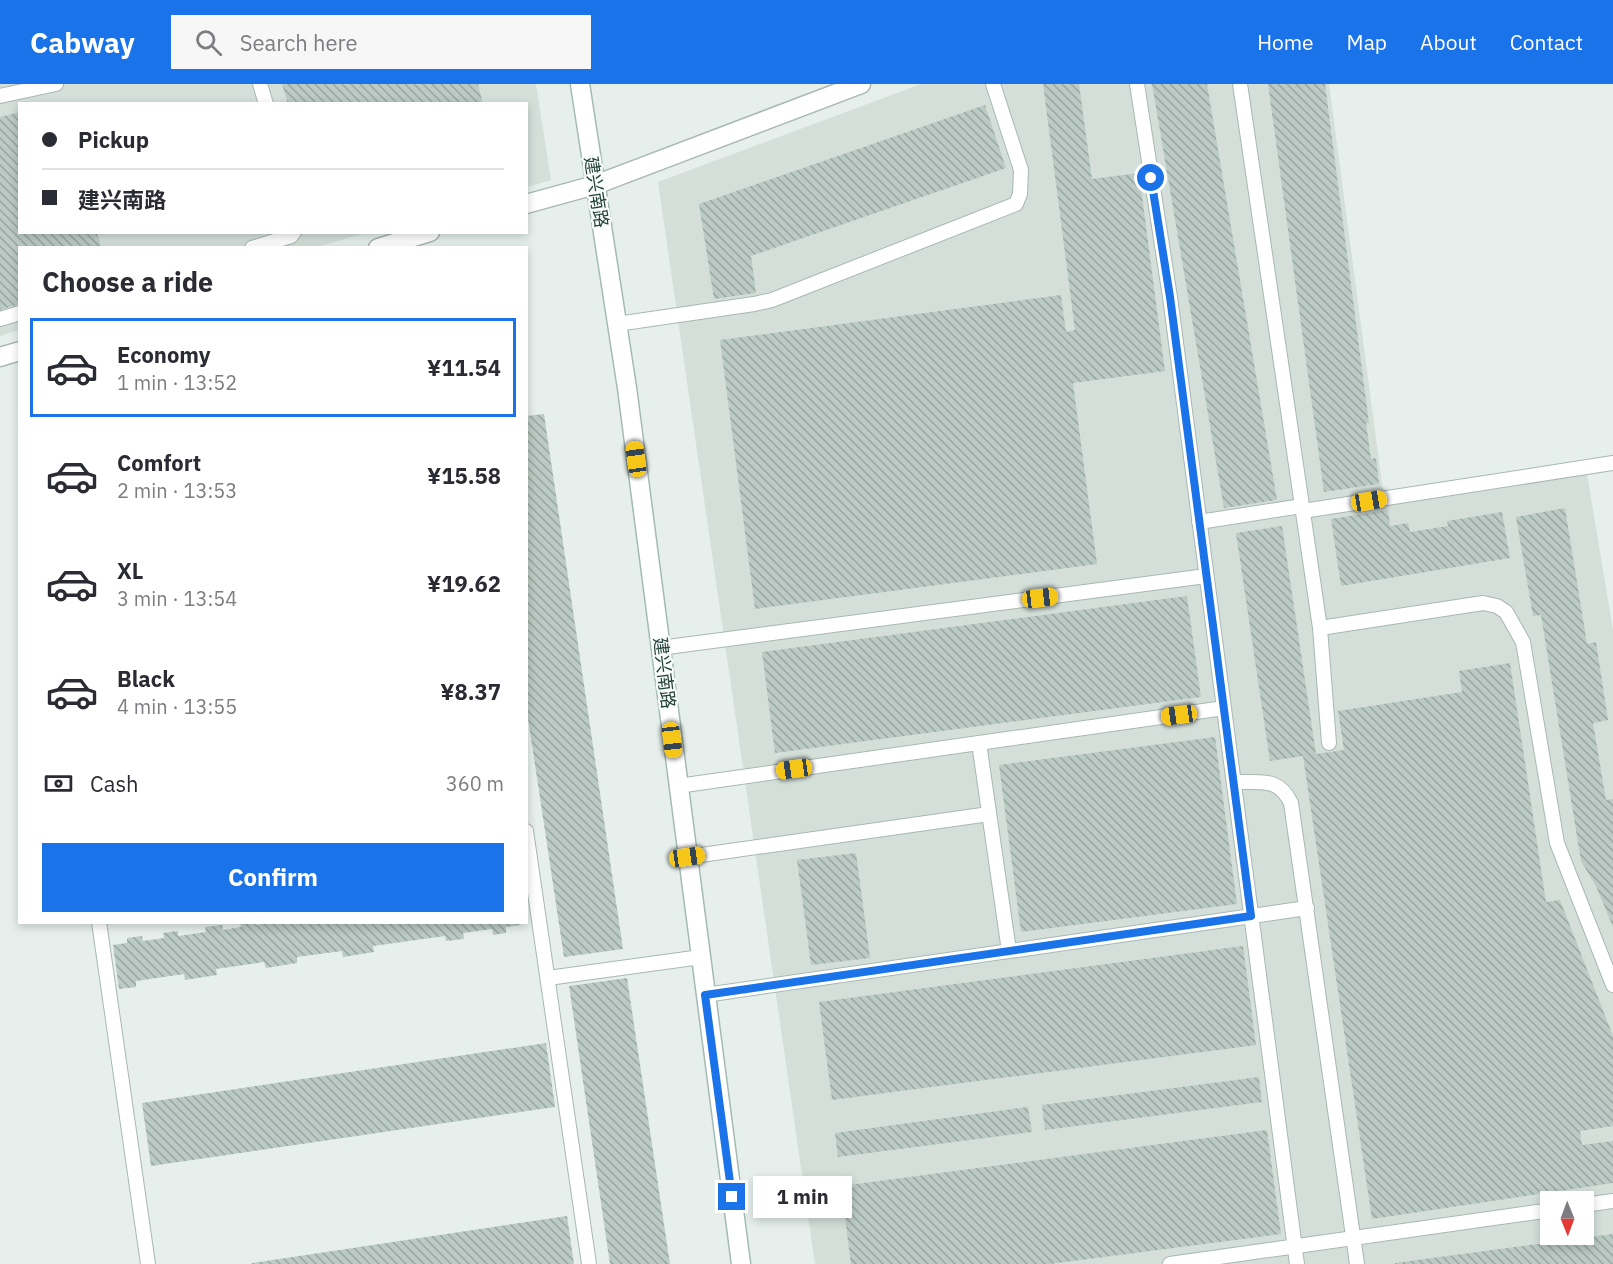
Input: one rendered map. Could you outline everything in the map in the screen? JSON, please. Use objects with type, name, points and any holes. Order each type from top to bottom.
[{"type":"street","name":"建兴南路","points":[[580,84],[617,324],[741,1264]]},
{"type":"street","points":[[528,203],[595,185],[861,84]]},
{"type":"street","points":[[384,246],[424,234]]},
{"type":"street","points":[[0,357],[18,352]]},
{"type":"lane","points":[[0,96],[56,84]]},
{"type":"lane","points":[[260,84],[265,102]]},
{"type":"lane","points":[[617,324],[772,300],[1016,204],[1020,194],[1021,170],[993,84]]},
{"type":"lane","points":[[1137,84],[1170,297],[1297,1264]]},
{"type":"lane","points":[[1240,84],[1320,628],[1329,743]]},
{"type":"lane","points":[[258,246],[292,234]]},
{"type":"lane","points":[[0,318],[18,314]]},
{"type":"lane","points":[[1200,522],[1613,463]]},
{"type":"lane","points":[[660,648],[1206,576]]},
{"type":"lane","points":[[1320,628],[1483,603],[1497,606],[1506,612],[1523,642],[1557,843],[1613,985]]},
{"type":"lane","points":[[678,786],[1224,708]]},
{"type":"lane","points":[[979,743],[1009,951]]},
{"type":"lane","points":[[1234,782],[1276,783],[1286,791],[1291,803],[1357,1264]]},
{"type":"lane","points":[[687,857],[989,813]]},
{"type":"lane","points":[[528,844],[589,1264]]},
{"type":"lane","points":[[705,995],[1307,908]]},
{"type":"lane","points":[[99,924],[148,1264]]},
{"type":"lane","points":[[548,978],[700,957]]},
{"type":"lane","points":[[1594,1204],[1613,1201]]},
{"type":"lane","points":[[1170,1264],[1540,1212]]},
{"type":"shaded area","points":[[0,84],[536,84],[551,180],[528,187],[528,102],[18,102],[18,234],[362,234],[320,246],[18,246],[18,330],[0,336]]},
{"type":"shaded area","points":[[921,84],[1329,84],[1383,491],[1585,462],[1613,630],[1613,1264],[815,1264],[658,182]]},
{"type":"building","points":[[282,84],[478,84],[482,102],[287,102]]},
{"type":"building","points":[[1043,84],[1079,84],[1092,179],[1139,173],[1165,371],[1073,383],[1097,564],[755,609],[720,340],[1061,295],[1066,332],[1075,330]]},
{"type":"building","points":[[1152,84],[1207,84],[1277,500],[1224,508]]},
{"type":"building","points":[[1268,84],[1325,84],[1369,423],[1366,423],[1371,459],[1376,458],[1379,484],[1324,492]]},
{"type":"building","points":[[985,105],[1006,168],[751,256],[756,293],[714,299],[699,204]]},
{"type":"building","points":[[18,112],[18,234],[98,234],[100,246],[18,246],[18,305],[0,310],[0,117]]},
{"type":"building","points":[[544,414],[623,949],[564,957],[528,718],[528,416]]},
{"type":"building","points":[[1565,508],[1587,644],[1596,642],[1608,720],[1593,723],[1606,800],[1613,799],[1613,927],[1596,886],[1581,861],[1541,615],[1533,616],[1516,517]]},
{"type":"building","points":[[1388,510],[1390,526],[1408,523],[1410,532],[1448,526],[1447,521],[1502,512],[1510,558],[1341,586],[1331,519]]},
{"type":"building","points":[[1282,526],[1316,754],[1344,750],[1338,711],[1462,692],[1459,671],[1510,663],[1546,902],[1560,900],[1613,1036],[1613,1126],[1580,1131],[1582,1145],[1613,1141],[1613,1183],[1559,1191],[1540,1191],[1540,1194],[1372,1219],[1303,756],[1270,761],[1236,533]]},
{"type":"building","points":[[1187,596],[1201,697],[775,753],[762,652]]},
{"type":"building","points":[[1215,737],[1237,904],[1021,932],[999,765]]},
{"type":"building","points":[[856,853],[870,958],[811,965],[797,860]]},
{"type":"building","points":[[240,924],[520,924],[506,927],[506,933],[493,935],[492,929],[463,933],[464,939],[446,941],[445,936],[373,946],[374,952],[343,957],[342,951],[297,957],[297,963],[266,968],[264,962],[216,969],[217,975],[185,980],[184,974],[136,981],[136,987],[119,989],[113,945],[127,943],[127,938],[142,936],[143,941],[164,938],[163,933],[178,931],[178,936],[206,932],[205,927],[222,925],[223,930],[241,927]]},
{"type":"building","points":[[1243,946],[1256,1045],[832,1100],[819,1002]]},
{"type":"building","points":[[627,978],[670,1264],[610,1264],[569,986]]},
{"type":"building","points":[[546,1043],[555,1107],[151,1166],[142,1103]]},
{"type":"building","points":[[1259,1077],[1262,1102],[1045,1130],[1042,1105]]},
{"type":"building","points":[[1028,1107],[1032,1132],[838,1157],[835,1133]]},
{"type":"building","points":[[1267,1130],[1281,1234],[1050,1264],[851,1264],[841,1186]]},
{"type":"building","points":[[567,1216],[574,1264],[252,1264],[252,1263]]},
{"type":"building","points":[[1613,1234],[1613,1264],[1395,1264],[1540,1244],[1594,1245],[1594,1237]]},
{"type":"route","points":[[732,1197],[705,995],[1251,916],[1170,297],[1151,178]]}]
